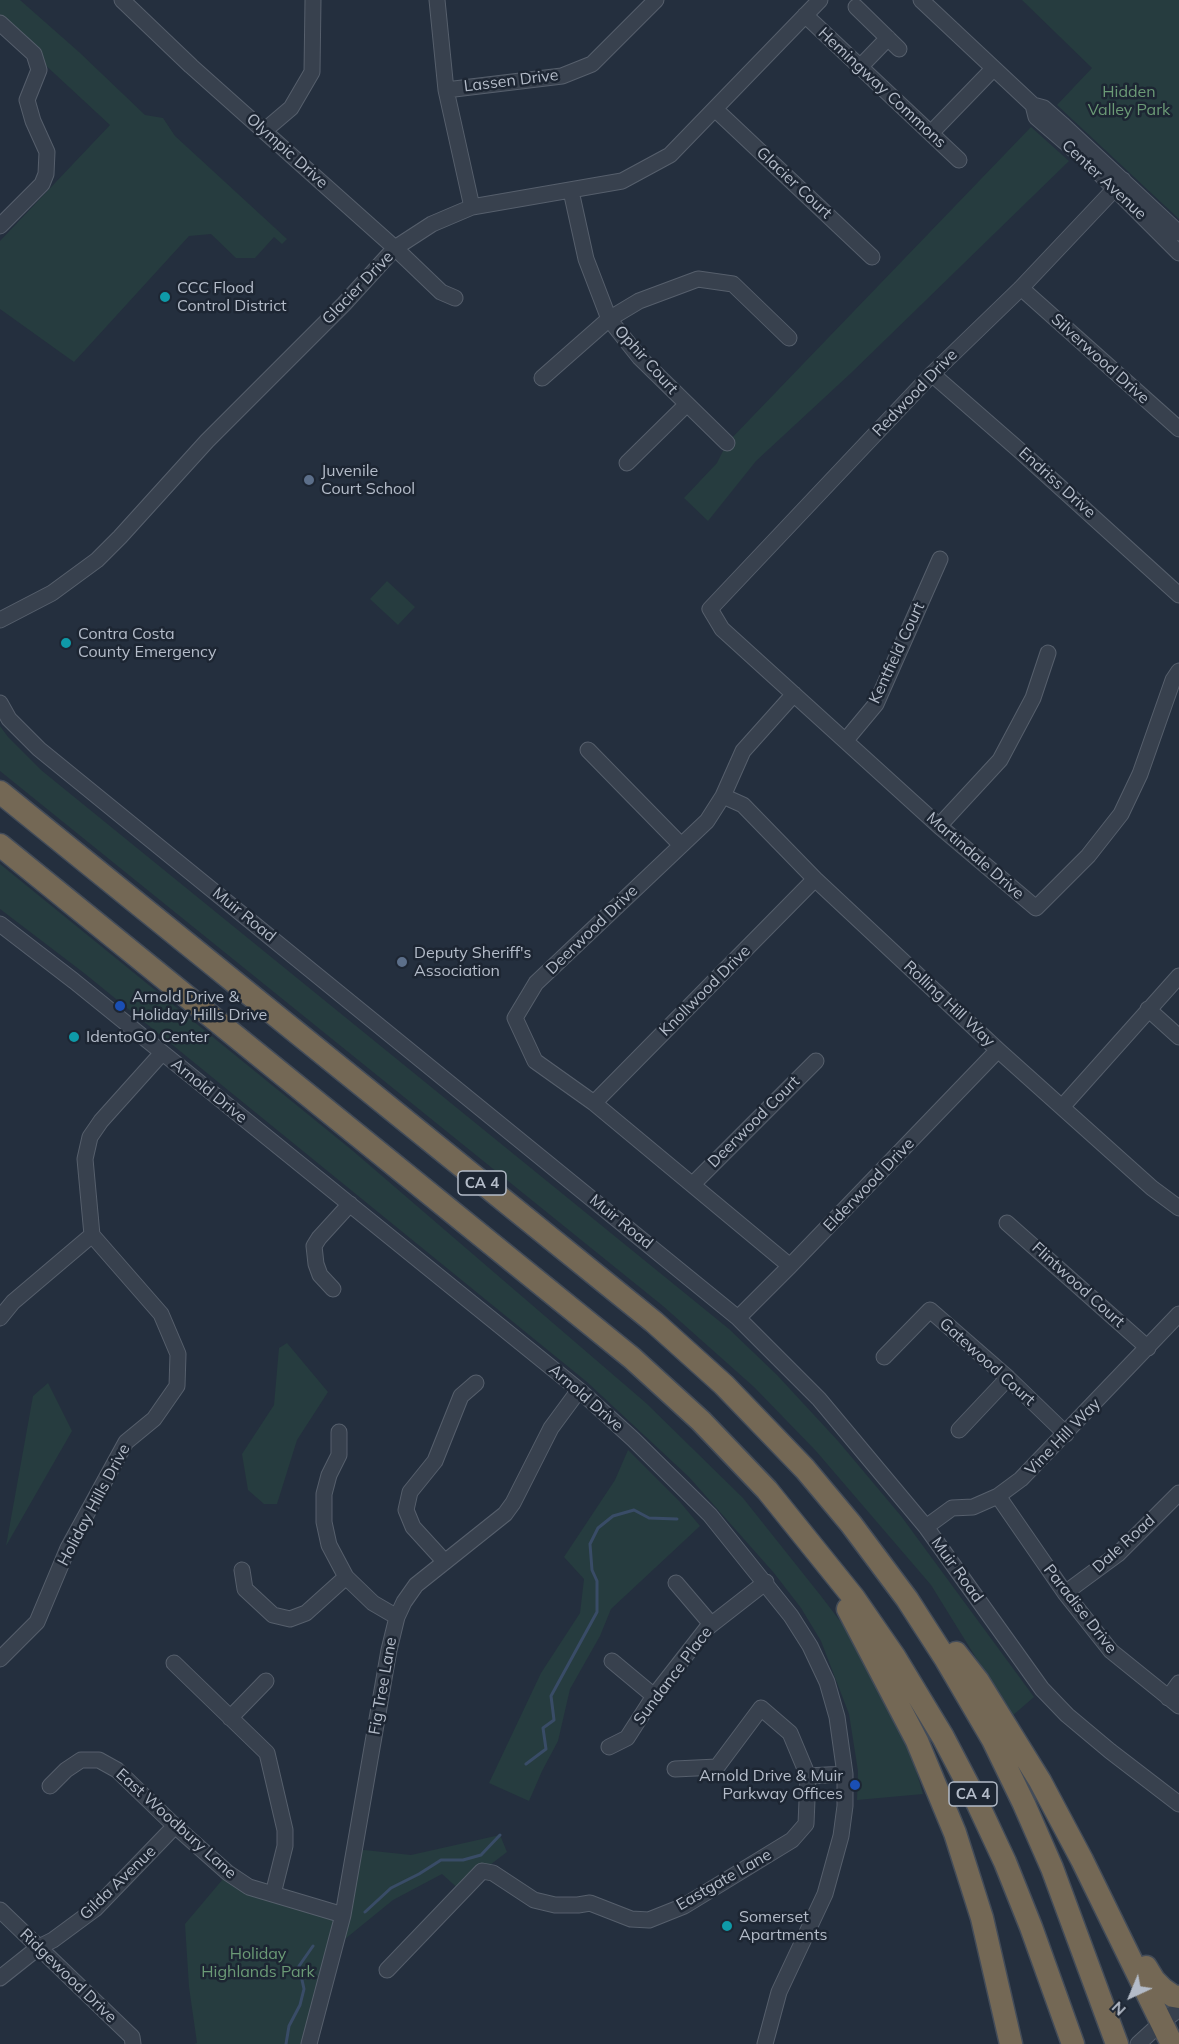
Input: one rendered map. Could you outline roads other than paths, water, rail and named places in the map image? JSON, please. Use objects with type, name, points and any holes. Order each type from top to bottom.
[{"type":"highway","name":"CA 4","points":[[0,792],[636,1307],[690,1353],[758,1419],[821,1488],[879,1560],[920,1619],[981,1719],[1029,1814],[1061,1890],[1115,2039]]},
{"type":"highway","name":"CA 4","points":[[0,846],[650,1373],[742,1462],[792,1519],[864,1611],[903,1670],[965,1779],[1014,1884],[1073,2044]]},
{"type":"highway","points":[[830,1566],[847,1608],[917,1741],[955,1833],[982,1918],[1011,2044]]},
{"type":"highway","points":[[920,1619],[964,1663],[1005,1722],[1040,1781],[1120,1936],[1171,2015],[1173,2044]]},
{"type":"highway","points":[[1120,1936],[1138,1955],[1154,1980],[1173,1996],[1179,1997]]},
{"type":"street","name":"Olympic Drive","points":[[122,0],[441,292],[454,298]]},
{"type":"street","points":[[264,131],[291,108],[312,72],[313,0]]},
{"type":"street","points":[[437,0],[446,90],[472,207]]},
{"type":"street","name":"Lassen Drive","points":[[446,90],[562,76],[592,64],[656,0]]},
{"type":"street","name":"Glacier Drive","points":[[0,620],[52,593],[97,560],[207,441],[344,304],[395,248],[432,224],[472,207],[622,181],[670,155],[820,0]]},
{"type":"street","name":"Center Avenue","points":[[921,0],[1033,105],[1044,108],[1120,185],[1179,253]]},
{"type":"street","points":[[855,7],[894,43],[860,67]]},
{"type":"street","name":"Hemingway Commons","points":[[805,15],[959,160]]},
{"type":"street","points":[[0,23],[34,54],[39,70],[27,100],[33,121],[47,152],[46,174],[42,184],[0,226]]},
{"type":"street","points":[[931,134],[993,69]]},
{"type":"street","name":"Glacier Court","points":[[716,110],[872,257]]},
{"type":"street","name":"Center Avenue","points":[[1120,185],[1179,233]]},
{"type":"street","name":"Redwood Drive","points":[[710,609],[932,374],[1021,288],[1120,185]]},
{"type":"street","name":"Ophir Court","points":[[572,191],[586,259],[609,319],[640,358],[727,443]]},
{"type":"street","points":[[542,378],[609,319],[639,302],[698,279],[733,284],[789,338]]},
{"type":"street","name":"Silverwood Drive","points":[[1021,288],[1179,429]]},
{"type":"street","name":"Endriss Drive","points":[[932,374],[1179,595]]},
{"type":"street","points":[[627,463],[687,404]]},
{"type":"street","name":"Kentfield Court","points":[[846,740],[876,704],[940,559]]},
{"type":"street","name":"Martindale Drive","points":[[710,609],[722,629],[939,826],[1036,908],[1088,856],[1121,814],[1140,774],[1173,680],[1179,671]]},
{"type":"street","points":[[939,826],[1000,760],[1033,698],[1048,653]]},
{"type":"street","name":"Deerwood Drive","points":[[790,1266],[594,1103],[535,1060],[515,1018],[536,983],[707,821],[723,796],[743,752],[794,694]]},
{"type":"street","name":"Muir Road","points":[[0,703],[9,718],[39,749],[738,1318],[819,1399],[926,1527],[1042,1689],[1067,1715],[1179,1804]]},
{"type":"street","points":[[588,750],[681,845]]},
{"type":"street","name":"Rolling Hill Way","points":[[723,796],[743,805],[815,879],[998,1050],[1152,1188],[1179,1208]]},
{"type":"street","name":"Knollwood Drive","points":[[594,1103],[815,879]]},
{"type":"street","name":"Arnold Drive","points":[[0,924],[579,1390],[680,1483],[710,1515],[792,1616],[810,1646],[826,1682],[837,1717],[845,1774],[845,1806],[841,1836],[825,1894],[779,1992],[765,2044]]},
{"type":"street","points":[[1062,1107],[1179,976]]},
{"type":"street","points":[[1148,1009],[1179,1037]]},
{"type":"street","name":"Elderwood Drive","points":[[738,1318],[998,1050]]},
{"type":"street","points":[[0,1318],[13,1302],[92,1234],[85,1159],[90,1137],[101,1121],[162,1053]]},
{"type":"street","name":"Deerwood Court","points":[[693,1184],[816,1061]]},
{"type":"street","points":[[333,1289],[320,1275],[314,1246],[350,1204]]},
{"type":"street","name":"Flintwood Court","points":[[1007,1223],[1148,1348]]},
{"type":"street","name":"Holiday Hills Drive","points":[[0,1659],[38,1622],[68,1548],[126,1442],[154,1419],[177,1386],[178,1354],[161,1314],[92,1234]]},
{"type":"street","name":"Gatewood Court","points":[[884,1357],[930,1310],[1008,1378],[1066,1434]]},
{"type":"street","name":"Vine Hill Way","points":[[926,1527],[952,1508],[973,1508],[998,1497],[1021,1479],[1179,1314]]},
{"type":"street","points":[[959,1430],[1008,1378]]},
{"type":"street","points":[[445,1562],[413,1527],[405,1510],[410,1492],[435,1461],[461,1396],[476,1383]]},
{"type":"street","name":"Fig Tree Lane","points":[[309,2044],[342,1915],[389,1650],[397,1617],[416,1585],[505,1514],[513,1503],[551,1428],[579,1390]]},
{"type":"street","points":[[339,1432],[339,1455],[329,1475],[324,1494],[324,1522],[329,1545],[346,1577],[373,1603],[397,1617]]},
{"type":"street","name":"Dale Road","points":[[1065,1593],[1118,1554],[1179,1492]]},
{"type":"street","name":"Paradise Drive","points":[[998,1497],[1065,1593],[1111,1651],[1174,1702]]},
{"type":"street","points":[[242,1570],[245,1589],[273,1615],[290,1619],[306,1613],[346,1577]]},
{"type":"street","name":"Sundance Place","points":[[609,1747],[627,1738],[654,1696],[711,1624],[766,1582]]},
{"type":"street","points":[[676,1583],[711,1624]]},
{"type":"street","points":[[612,1661],[654,1696]]},
{"type":"street","points":[[174,1663],[267,1753],[285,1830],[285,1845],[273,1894]]},
{"type":"street","points":[[230,1718],[266,1681]]},
{"type":"street","points":[[1174,1702],[1179,1683]]},
{"type":"street","name":"Eastgate Lane","points":[[387,1970],[482,1871],[493,1873],[534,1900],[555,1905],[590,1903],[631,1919],[649,1920],[684,1906],[792,1840],[806,1824],[808,1776],[790,1733],[761,1708],[717,1767],[675,1768]]},
{"type":"street","name":"East Woodbury Lane","points":[[50,1786],[66,1770],[81,1760],[99,1760],[117,1770],[228,1873],[249,1887],[342,1915]]},
{"type":"street","points":[[808,1776],[845,1774]]},
{"type":"street","name":"Gilda Avenue","points":[[0,1978],[39,1947],[53,1940],[95,1909],[175,1826]]},
{"type":"street","name":"Ridgewood Drive","points":[[0,1910],[132,2037],[134,2044]]},
{"type":"street","points":[[1138,2044],[1171,2015]]},
{"type":"street","points":[[1173,2044],[1179,2039]]},
{"type":"waterway","points":[[526,1764],[546,1749],[543,1728],[554,1720],[551,1696],[597,1612],[597,1581],[592,1570],[590,1544],[598,1528],[613,1516],[634,1510],[649,1518],[677,1519]]},
{"type":"waterway","points":[[365,1912],[391,1888],[441,1860],[463,1860],[481,1855],[500,1835]]},
{"type":"waterway","points":[[286,2044],[289,2026],[300,2005],[304,1989],[299,1966],[313,1946]]},
{"type":"place","name":"CCC Flood Control District","points":[[165,297]]},
{"type":"place","name":"Juvenile Court School","points":[[309,480]]},
{"type":"place","name":"Contra Costa County Emergency","points":[[66,643]]},
{"type":"place","name":"Deputy Sheriff's Association","points":[[402,962]]},
{"type":"place","name":"Arnold Drive & Holiday Hills Drive","points":[[120,1006]]},
{"type":"place","name":"IdentoGO Center","points":[[74,1037]]},
{"type":"place","name":"Arnold Drive & Muir Parkway Offices","points":[[855,1785]]},
{"type":"place","name":"Somerset Apartments","points":[[727,1926]]},
{"type":"park label","name":"Hidden Valley Park","points":[[1129,101]]},
{"type":"park label","name":"Holiday Highlands Park","points":[[258,1963]]}]
